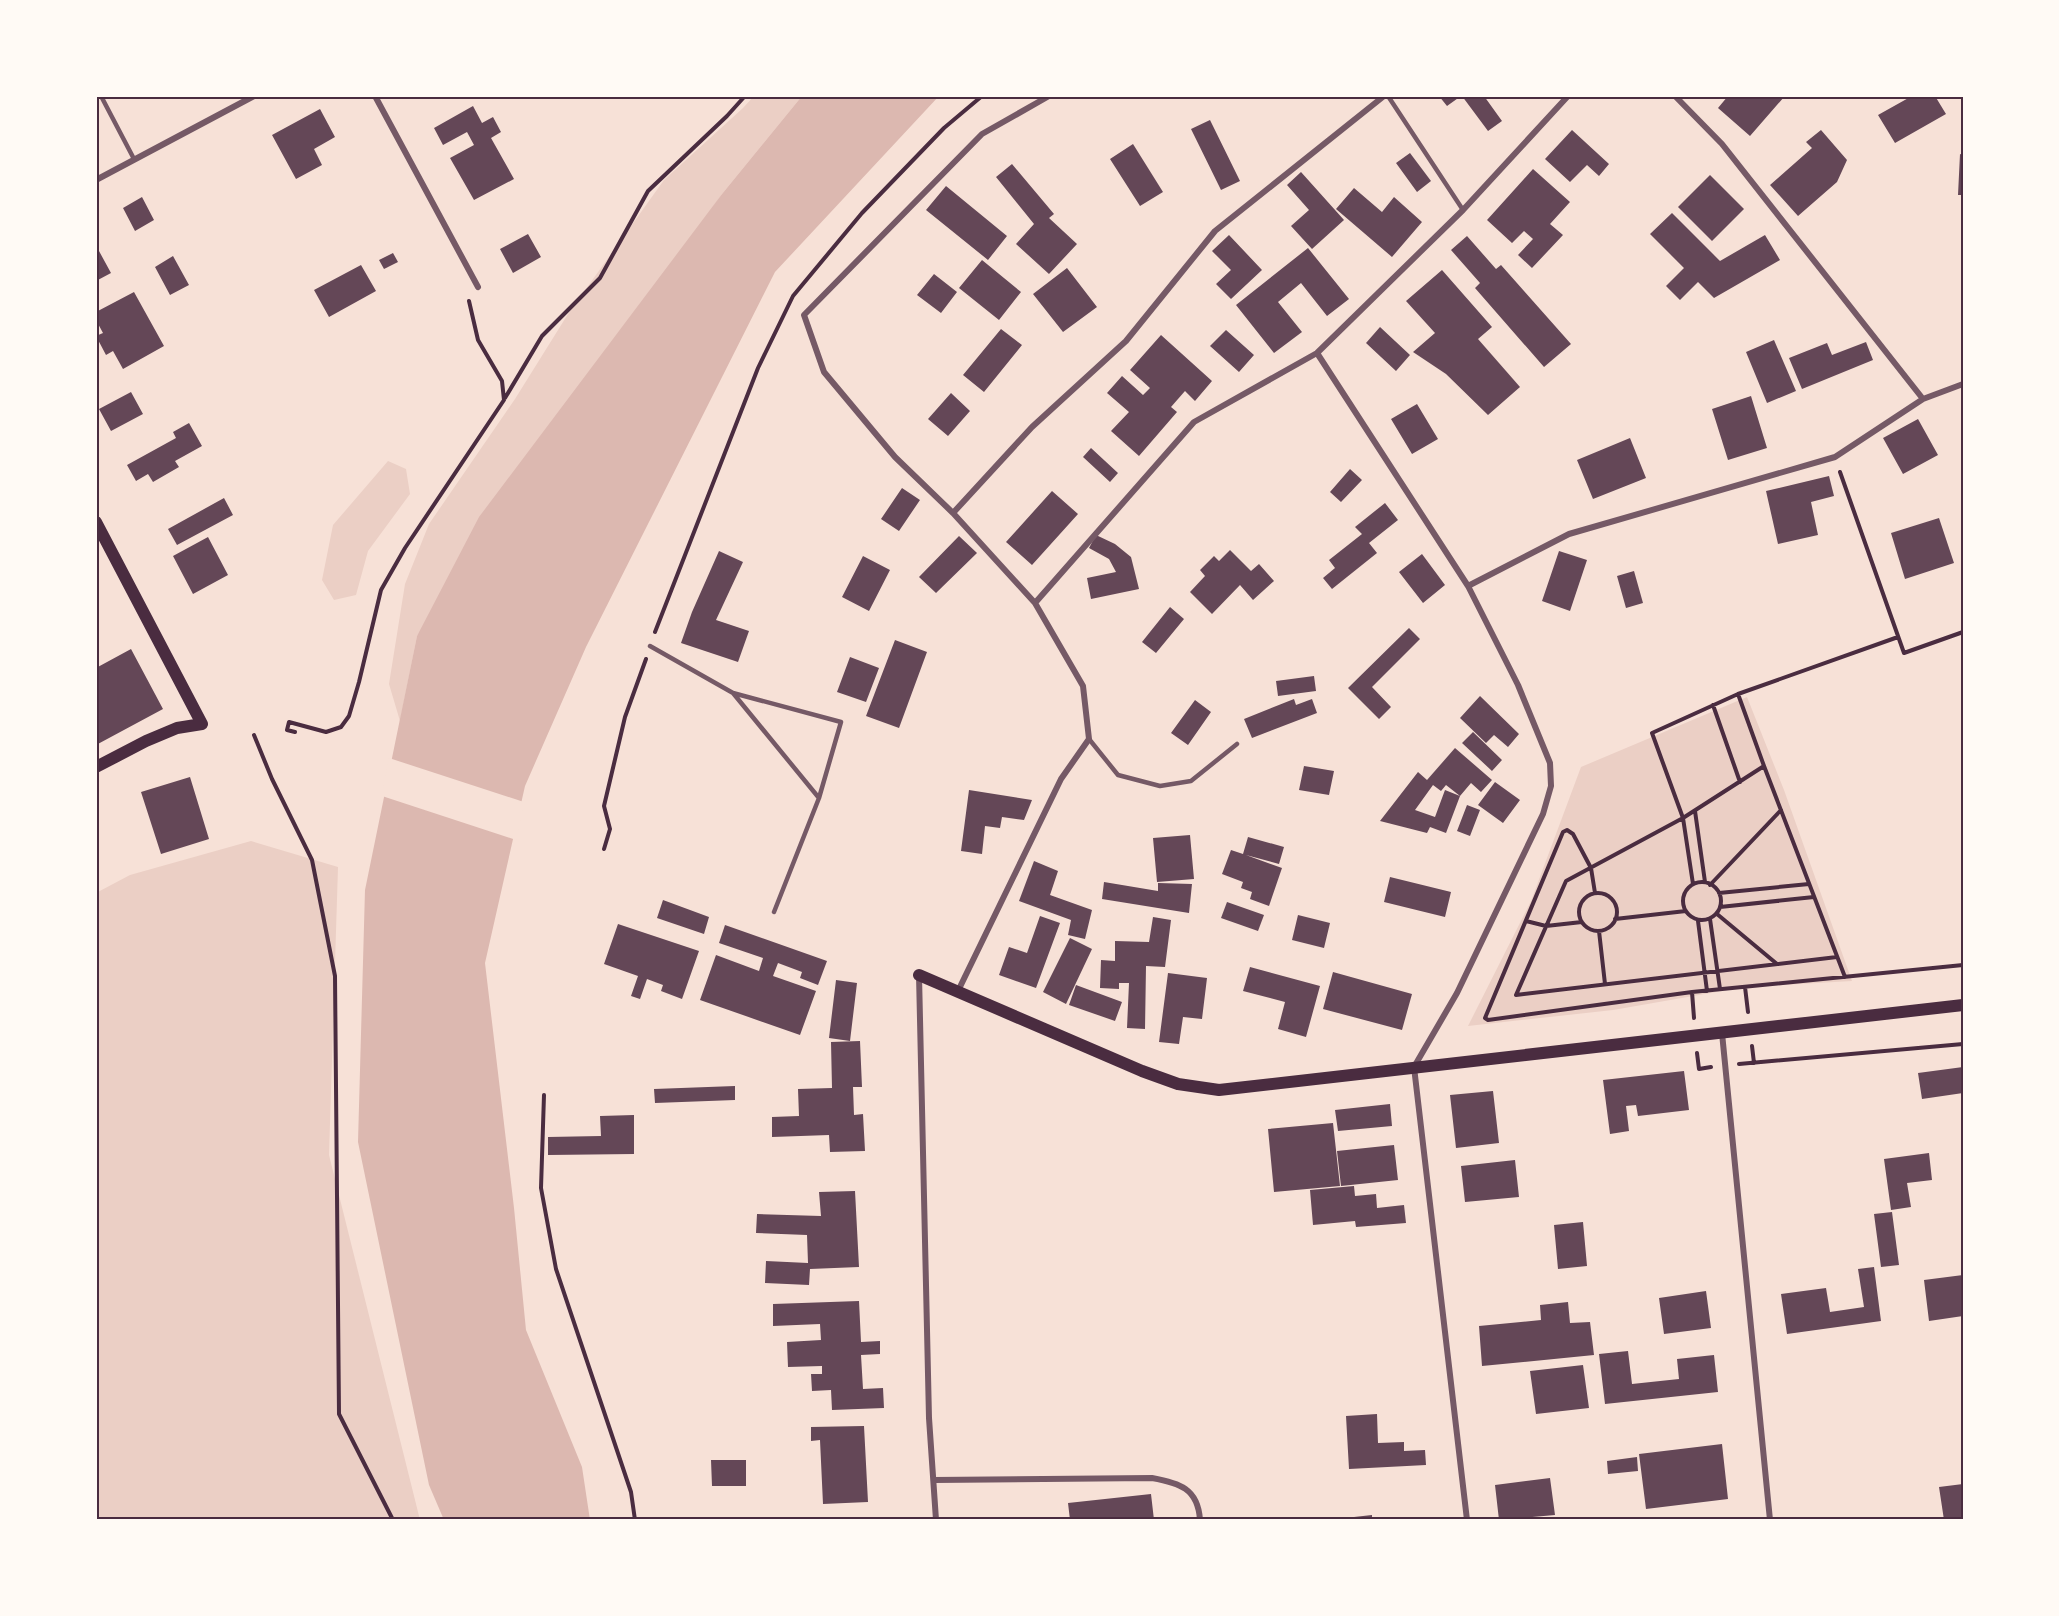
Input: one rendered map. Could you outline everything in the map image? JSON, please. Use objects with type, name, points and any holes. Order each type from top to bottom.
[{"type":"main road","points":[[96,522],[202,724],[177,728],[96,767]]},
{"type":"main road","points":[[920,975],[1142,1071],[1178,1084],[1219,1090],[1963,1005]]},
{"type":"street","points":[[96,180],[254,96]]},
{"type":"street","points":[[375,96],[478,287]]},
{"type":"street","points":[[958,991],[1061,779],[1089,739],[1083,686],[1035,603],[953,513],[895,457],[824,372],[804,315],[982,134],[1049,96]]},
{"type":"street","points":[[953,513],[1032,427],[1126,341],[1215,231],[1386,96]]},
{"type":"street","points":[[1035,603],[1194,422],[1317,353],[1463,210],[1568,96]]},
{"type":"street","points":[[1675,96],[1722,144],[1923,399]]},
{"type":"street","points":[[1317,353],[1468,586],[1518,685],[1550,763],[1551,786],[1538,823],[1462,983],[1414,1067],[1467,1520]]},
{"type":"street","points":[[1468,586],[1569,534],[1835,458],[1923,399],[1963,384]]},
{"type":"street","points":[[920,975],[929,1418],[936,1520]]},
{"type":"street","points":[[1722,1032],[1770,1520]]},
{"type":"street","points":[[934,1480],[1152,1478],[1178,1483],[1195,1498],[1200,1520]]},
{"type":"lane","points":[[101,96],[134,159]]},
{"type":"lane","points":[[1386,96],[1463,210]]},
{"type":"lane","points":[[650,646],[733,693],[841,722],[819,798],[774,912]]},
{"type":"lane","points":[[733,693],[819,798]]},
{"type":"lane","points":[[1089,739],[1119,775],[1160,786],[1191,781],[1238,744]]},
{"type":"path","points":[[295,732],[287,730],[289,722],[326,732],[341,727],[349,716],[381,590],[405,548],[504,400],[543,336],[600,278],[648,191],[745,96]]},
{"type":"path","points":[[604,849],[610,829],[604,806],[625,717],[669,591],[758,368],[793,296],[862,213],[944,128],[982,96]]},
{"type":"path","points":[[478,287],[468,294],[478,340],[502,381],[504,400]]},
{"type":"path","points":[[1835,458],[1904,653],[1963,632]]},
{"type":"path","points":[[1693,884],[1683,818],[1652,733],[1738,694],[1898,637]]},
{"type":"path","points":[[1738,694],[1845,977]]},
{"type":"path","points":[[1713,705],[1740,782]]},
{"type":"path","points":[[254,735],[272,779],[312,860],[334,976],[339,1414],[393,1520]]},
{"type":"path","points":[[1764,766],[1683,818],[1566,881],[1516,996],[1837,957]]},
{"type":"path","points":[[1710,885],[1781,810]]},
{"type":"path","points":[[1695,811],[1704,882]]},
{"type":"path","points":[[1594,893],[1592,868],[1574,834],[1567,830],[1563,832],[1485,1018],[1488,1020],[1692,992],[1963,965]]},
{"type":"path","points":[[1704,882],[1710,885],[1720,895],[1720,907],[1717,914],[1710,919],[1698,921],[1689,916],[1683,907],[1683,897],[1687,888],[1693,884],[1704,882]]},
{"type":"path","points":[[1719,893],[1809,884]]},
{"type":"path","points":[[1594,893],[1602,893],[1611,897],[1616,906],[1616,919],[1604,930],[1594,931],[1585,927],[1579,918],[1579,908],[1583,899],[1594,893]]},
{"type":"path","points":[[1720,907],[1814,897]]},
{"type":"path","points":[[1616,919],[1686,911]]},
{"type":"path","points":[[1717,914],[1778,964]]},
{"type":"path","points":[[1710,919],[1720,989]]},
{"type":"path","points":[[1526,921],[1546,927],[1582,922]]},
{"type":"path","points":[[1698,921],[1707,991]]},
{"type":"path","points":[[1599,931],[1605,984]]},
{"type":"path","points":[[1692,992],[1699,1069],[1963,1044]]},
{"type":"path","points":[[544,1095],[541,1188],[556,1269],[631,1492],[635,1520]]},
{"type":"shaded area","points":[[754,96],[802,96],[722,194],[417,636],[400,721],[389,684],[405,584],[429,524],[515,399],[568,314],[664,180]]},
{"type":"shaded area","points":[[802,96],[939,96],[775,272],[586,647],[525,786],[485,963],[526,1330],[582,1467],[590,1520],[444,1520],[429,1485],[358,1142],[365,890],[417,636],[479,517],[722,194]]},
{"type":"shaded area","points":[[388,461],[406,469],[410,494],[368,551],[356,595],[334,600],[322,580],[333,525]]},
{"type":"shaded area","points":[[1747,697],[1784,790],[1852,981],[1745,987],[1613,1010],[1468,1026],[1531,901],[1581,767]]},
{"type":"shaded area","points":[[251,841],[338,867],[329,1155],[420,1520],[96,1520],[96,893],[130,875]]},
{"type":"pier","points":[[389,758],[524,802],[516,840],[382,796]]},
{"type":"building","points":[[1439,96],[1461,96],[1447,106]]},
{"type":"building","points":[[1462,96],[1484,96],[1502,121],[1488,131]]},
{"type":"building","points":[[1728,96],[1784,97],[1750,136],[1718,108]]},
{"type":"building","points":[[1912,96],[1935,96],[1946,114],[1895,143],[1878,115]]},
{"type":"building","points":[[473,106],[482,123],[493,117],[501,132],[491,138],[514,179],[474,200],[450,158],[474,145],[467,132],[443,145],[434,128]]},
{"type":"building","points":[[320,109],[335,137],[314,149],[322,165],[296,179],[272,135]]},
{"type":"building","points":[[1210,120],[1240,181],[1221,190],[1191,129]]},
{"type":"building","points":[[1572,130],[1609,164],[1599,176],[1587,165],[1570,182],[1545,159]]},
{"type":"building","points":[[1821,130],[1847,160],[1837,182],[1798,216],[1770,185],[1812,148],[1806,142]]},
{"type":"building","points":[[1133,144],[1163,192],[1140,206],[1110,159]]},
{"type":"building","points":[[1410,153],[1431,181],[1417,192],[1396,163]]},
{"type":"building","points":[[1960,154],[1963,155],[1963,195],[1958,195]]},
{"type":"building","points":[[1012,164],[1054,214],[1049,218],[1077,244],[1049,274],[1016,244],[1034,224],[996,177]]},
{"type":"building","points":[[1533,169],[1570,202],[1550,224],[1563,235],[1532,268],[1518,255],[1533,239],[1524,231],[1512,243],[1487,220]]},
{"type":"building","points":[[1301,172],[1344,220],[1312,249],[1291,226],[1309,210],[1287,185]]},
{"type":"building","points":[[1710,175],[1744,209],[1712,241],[1678,207]]},
{"type":"building","points":[[946,186],[1007,236],[988,260],[926,210]]},
{"type":"building","points":[[1354,188],[1382,212],[1394,197],[1422,222],[1392,257],[1336,209]]},
{"type":"building","points":[[142,197],[154,220],[135,231],[123,208]]},
{"type":"building","points":[[1672,213],[1720,261],[1765,235],[1780,260],[1714,298],[1698,282],[1680,300],[1666,286],[1684,268],[1650,234]]},
{"type":"building","points":[[528,234],[541,257],[513,273],[500,249]]},
{"type":"building","points":[[1229,235],[1262,270],[1231,299],[1216,284],[1231,270],[1212,251]]},
{"type":"building","points":[[1467,236],[1496,269],[1501,265],[1571,344],[1544,367],[1475,288],[1480,283],[1451,250]]},
{"type":"building","points":[[1308,248],[1349,299],[1327,316],[1301,283],[1278,302],[1302,332],[1274,353],[1236,305]]},
{"type":"building","points":[[99,251],[111,273],[96,281],[96,253]]},
{"type":"building","points":[[393,253],[398,262],[384,269],[379,260]]},
{"type":"building","points":[[173,256],[189,285],[170,295],[155,267]]},
{"type":"building","points":[[982,260],[1021,292],[999,320],[959,288]]},
{"type":"building","points":[[361,265],[376,291],[329,317],[314,290]]},
{"type":"building","points":[[1067,268],[1097,307],[1063,332],[1033,294]]},
{"type":"building","points":[[1442,270],[1492,327],[1478,339],[1520,387],[1488,415],[1446,374],[1413,352],[1435,333],[1406,301]]},
{"type":"building","points":[[934,274],[957,292],[941,313],[917,295]]},
{"type":"building","points":[[134,292],[164,346],[123,369],[113,351],[106,355],[96,336],[103,333],[96,320],[96,312]]},
{"type":"building","points":[[1380,327],[1410,355],[1396,371],[1366,343]]},
{"type":"building","points":[[1001,329],[1022,345],[984,392],[963,375]]},
{"type":"building","points":[[1226,330],[1254,355],[1239,372],[1210,346]]},
{"type":"building","points":[[1161,335],[1212,381],[1195,401],[1185,391],[1171,407],[1177,412],[1139,456],[1111,431],[1129,412],[1107,393],[1122,376],[1143,395],[1150,388],[1130,370]]},
{"type":"building","points":[[1774,340],[1796,391],[1767,403],[1746,352]]},
{"type":"building","points":[[1866,342],[1873,360],[1802,389],[1789,358],[1827,343],[1832,355]]},
{"type":"building","points":[[131,392],[143,414],[111,431],[99,409]]},
{"type":"building","points":[[951,393],[970,411],[948,436],[928,419]]},
{"type":"building","points":[[1751,396],[1767,448],[1728,460],[1712,409]]},
{"type":"building","points":[[1417,404],[1438,439],[1412,454],[1391,419]]},
{"type":"building","points":[[1918,419],[1938,455],[1903,474],[1883,438]]},
{"type":"building","points":[[189,423],[202,446],[175,461],[179,467],[153,482],[148,474],[136,481],[127,465],[176,438],[173,432]]},
{"type":"building","points":[[1630,438],[1646,478],[1593,499],[1577,460]]},
{"type":"building","points":[[1091,448],[1118,473],[1110,482],[1083,457]]},
{"type":"building","points":[[1350,469],[1362,480],[1341,502],[1330,492]]},
{"type":"building","points":[[1829,476],[1834,496],[1811,502],[1818,535],[1778,544],[1766,491]]},
{"type":"building","points":[[902,488],[920,500],[899,531],[881,519]]},
{"type":"building","points":[[1052,491],[1078,514],[1032,565],[1006,542]]},
{"type":"building","points":[[224,498],[233,515],[177,545],[168,529]]},
{"type":"building","points":[[1385,503],[1398,520],[1369,543],[1377,553],[1332,589],[1323,578],[1335,568],[1329,560],[1362,534],[1355,527]]},
{"type":"building","points":[[1939,518],[1954,563],[1905,579],[1891,533]]},
{"type":"building","points":[[1096,535],[1115,544],[1131,557],[1139,589],[1091,599],[1087,578],[1116,572],[1109,559],[1089,548]]},
{"type":"building","points":[[959,536],[977,553],[936,593],[919,577]]},
{"type":"building","points":[[208,537],[228,575],[193,594],[173,556]]},
{"type":"building","points":[[1230,550],[1251,571],[1259,564],[1274,581],[1253,600],[1240,585],[1212,614],[1190,592],[1205,576],[1200,570],[1214,556],[1219,561]]},
{"type":"building","points":[[719,551],[743,562],[716,620],[749,631],[738,662],[681,643]]},
{"type":"building","points":[[1559,551],[1587,560],[1570,611],[1542,601]]},
{"type":"building","points":[[1422,554],[1445,585],[1423,603],[1399,572]]},
{"type":"building","points":[[863,556],[890,570],[869,611],[842,597]]},
{"type":"building","points":[[1634,571],[1643,603],[1626,608],[1617,576]]},
{"type":"building","points":[[1170,607],[1184,619],[1156,653],[1142,642]]},
{"type":"building","points":[[1409,628],[1420,639],[1372,687],[1391,707],[1379,719],[1348,688]]},
{"type":"building","points":[[895,640],[927,652],[899,728],[866,716]]},
{"type":"building","points":[[131,649],[163,709],[96,745],[96,668]]},
{"type":"building","points":[[850,657],[879,668],[866,702],[837,692]]},
{"type":"building","points":[[1314,676],[1316,691],[1278,696],[1276,681]]},
{"type":"building","points":[[1480,696],[1519,734],[1508,747],[1494,735],[1486,743],[1460,718]]},
{"type":"building","points":[[1294,699],[1296,705],[1312,699],[1317,713],[1252,738],[1244,719]]},
{"type":"building","points":[[1195,700],[1211,712],[1188,745],[1171,733]]},
{"type":"building","points":[[1473,732],[1502,760],[1492,771],[1462,743]]},
{"type":"building","points":[[1455,748],[1492,780],[1481,792],[1471,783],[1460,796],[1446,833],[1430,827],[1427,833],[1380,821],[1418,772],[1427,780]],"holes":[[[1433,785],[1441,791],[1446,785],[1460,796],[1445,790],[1435,817],[1415,810]]]},
{"type":"building","points":[[1304,766],[1334,771],[1329,795],[1299,790]]},
{"type":"building","points":[[190,777],[209,839],[161,854],[141,792]]},
{"type":"building","points":[[1495,782],[1520,800],[1503,823],[1478,805]]},
{"type":"building","points":[[969,790],[1032,800],[1024,820],[1002,817],[1000,828],[985,826],[982,854],[961,851]]},
{"type":"building","points":[[1467,805],[1480,810],[1470,836],[1457,831]]},
{"type":"building","points":[[1190,835],[1194,879],[1157,882],[1153,838]]},
{"type":"building","points":[[1248,837],[1284,847],[1279,864],[1246,855],[1282,868],[1269,906],[1250,899],[1252,892],[1241,888],[1243,882],[1222,874],[1231,850],[1243,854]]},
{"type":"building","points":[[1034,861],[1058,871],[1050,895],[1092,910],[1085,939],[1068,935],[1071,920],[1019,901]]},
{"type":"building","points":[[1390,877],[1451,892],[1445,917],[1384,902]]},
{"type":"building","points":[[1104,882],[1158,891],[1158,883],[1192,884],[1189,913],[1102,899]]},
{"type":"building","points":[[663,900],[709,917],[704,934],[657,918]]},
{"type":"building","points":[[1227,902],[1264,915],[1258,931],[1221,918]]},
{"type":"building","points":[[1298,915],[1330,923],[1324,948],[1292,940]]},
{"type":"building","points":[[1040,916],[1060,923],[1036,988],[999,975],[1009,947],[1027,953]]},
{"type":"building","points":[[1153,917],[1171,920],[1165,967],[1146,966],[1145,1029],[1127,1028],[1129,983],[1119,983],[1119,989],[1100,988],[1101,960],[1115,961],[1115,941],[1149,942]]},
{"type":"building","points":[[618,924],[699,951],[682,999],[661,991],[663,985],[647,979],[640,999],[631,996],[638,976],[604,964]]},
{"type":"building","points":[[725,925],[827,961],[818,985],[800,978],[802,972],[778,963],[773,976],[816,991],[800,1035],[700,1000],[716,955],[759,971],[763,958],[719,943]]},
{"type":"building","points":[[1070,938],[1092,949],[1066,1004],[1043,992]]},
{"type":"building","points":[[1250,967],[1320,986],[1306,1037],[1278,1029],[1285,1002],[1243,991]]},
{"type":"building","points":[[1333,972],[1412,994],[1402,1030],[1323,1009]]},
{"type":"building","points":[[1168,973],[1207,978],[1202,1019],[1183,1017],[1179,1044],[1159,1042]]},
{"type":"building","points":[[836,980],[857,983],[850,1041],[829,1038]]},
{"type":"building","points":[[1076,985],[1122,1002],[1115,1021],[1069,1005]]},
{"type":"building","points":[[860,1041],[862,1087],[853,1087],[854,1115],[863,1114],[865,1151],[830,1152],[829,1135],[772,1137],[772,1117],[799,1116],[798,1089],[832,1088],[831,1042]]},
{"type":"building","points":[[1963,1067],[1963,1093],[1922,1099],[1918,1073]]},
{"type":"building","points":[[1684,1071],[1689,1110],[1638,1116],[1636,1105],[1626,1106],[1629,1131],[1610,1134],[1603,1080]]},
{"type":"building","points":[[735,1086],[735,1100],[655,1103],[654,1089]]},
{"type":"building","points":[[1493,1091],[1499,1143],[1456,1148],[1450,1095]]},
{"type":"building","points":[[1390,1104],[1392,1126],[1338,1131],[1335,1110]]},
{"type":"building","points":[[634,1115],[634,1154],[548,1155],[548,1137],[601,1136],[600,1116]]},
{"type":"building","points":[[1333,1123],[1340,1186],[1274,1192],[1268,1129]]},
{"type":"building","points":[[1394,1145],[1398,1180],[1341,1186],[1337,1151]]},
{"type":"building","points":[[1929,1153],[1932,1180],[1907,1183],[1911,1207],[1891,1210],[1884,1159]]},
{"type":"building","points":[[1515,1160],[1519,1197],[1465,1202],[1461,1166]]},
{"type":"building","points":[[1354,1186],[1355,1196],[1376,1194],[1377,1208],[1404,1205],[1406,1223],[1356,1227],[1355,1221],[1313,1225],[1310,1190]]},
{"type":"building","points":[[855,1191],[859,1267],[810,1269],[809,1285],[765,1283],[766,1261],[808,1263],[807,1235],[756,1233],[757,1214],[821,1216],[819,1192]]},
{"type":"building","points":[[1892,1212],[1899,1265],[1881,1267],[1874,1214]]},
{"type":"building","points":[[1583,1222],[1587,1266],[1558,1269],[1554,1225]]},
{"type":"building","points":[[1874,1267],[1881,1321],[1787,1334],[1781,1294],[1826,1288],[1830,1312],[1864,1307],[1858,1269]]},
{"type":"building","points":[[1963,1275],[1963,1316],[1929,1321],[1924,1280]]},
{"type":"building","points":[[1706,1291],[1711,1328],[1664,1334],[1659,1298]]},
{"type":"building","points":[[859,1301],[861,1342],[880,1341],[880,1354],[861,1355],[863,1389],[883,1388],[884,1408],[832,1410],[831,1390],[812,1391],[811,1374],[822,1374],[822,1366],[788,1367],[787,1342],[821,1340],[820,1324],[773,1326],[773,1304]]},
{"type":"building","points":[[1568,1302],[1570,1323],[1590,1322],[1594,1355],[1482,1366],[1479,1326],[1541,1320],[1540,1305]]},
{"type":"building","points":[[1628,1351],[1632,1384],[1679,1379],[1677,1359],[1714,1355],[1718,1392],[1605,1404],[1599,1354]]},
{"type":"building","points":[[1583,1365],[1589,1408],[1536,1414],[1530,1371]]},
{"type":"building","points":[[1377,1414],[1378,1443],[1404,1442],[1404,1451],[1425,1450],[1426,1465],[1349,1469],[1346,1416]]},
{"type":"building","points":[[864,1426],[868,1502],[823,1504],[820,1440],[811,1441],[811,1427]]},
{"type":"building","points":[[1722,1444],[1728,1499],[1646,1509],[1639,1454]]},
{"type":"building","points":[[1637,1457],[1638,1471],[1608,1474],[1607,1461]]},
{"type":"building","points":[[711,1460],[746,1460],[746,1486],[712,1486]]},
{"type":"building","points":[[1550,1478],[1555,1515],[1499,1520],[1495,1485]]},
{"type":"building","points":[[1963,1484],[1963,1520],[1944,1520],[1939,1487]]},
{"type":"building","points":[[1151,1494],[1154,1520],[1070,1520],[1068,1503]]},
{"type":"building","points":[[1372,1515],[1372,1520],[1354,1520],[1354,1517]]}]
